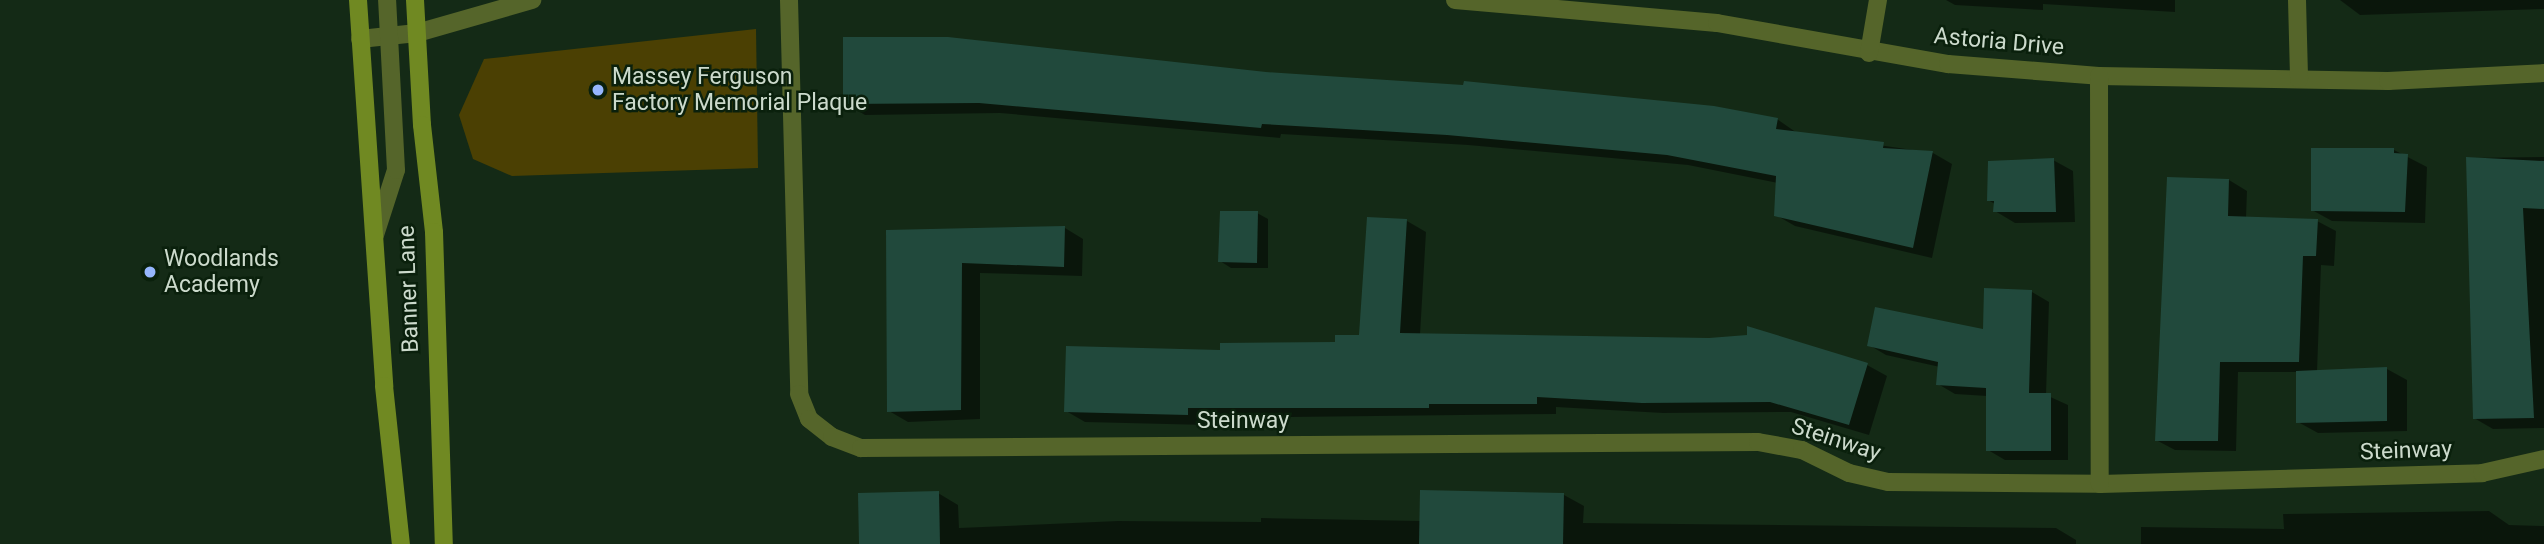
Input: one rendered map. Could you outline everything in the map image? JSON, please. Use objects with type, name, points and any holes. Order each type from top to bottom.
[{"type":"street","name":"Banner Lane","points":[[358,0],[401,544]]},
{"type":"street","name":"Banner Lane","points":[[375,235],[396,170],[387,0]]},
{"type":"street","name":"Banner Lane","points":[[415,0],[434,232],[444,544]]},
{"type":"street","points":[[360,39],[417,33],[532,0]]},
{"type":"street","name":"Steinway","points":[[789,0],[799,394],[809,419],[838,440],[861,448],[1758,442],[1802,450],[1849,473],[1888,482],[2100,484],[2482,473],[2544,459]]},
{"type":"street","name":"Astoria Drive","points":[[1455,0],[1717,23],[1869,53],[2099,75],[2388,81],[2544,73]]},
{"type":"street","points":[[1869,53],[1878,0]]},
{"type":"street","points":[[2297,0],[2299,79]]},
{"type":"street","points":[[2099,75],[2100,484]]},
{"type":"shaded area","points":[[756,29],[758,168],[512,176],[473,159],[459,115],[484,59]]},
{"type":"building","points":[[843,37],[948,37],[1266,72],[1463,85],[1464,81],[1714,106],[1778,118],[1776,129],[1884,142],[1883,148],[1933,151],[1913,248],[1774,216],[1776,176],[1667,155],[1447,135],[1262,124],[1261,128],[979,103],[843,104]]},
{"type":"building","points":[[2311,148],[2394,148],[2394,153],[2408,154],[2405,212],[2311,211]]},
{"type":"building","points":[[2466,157],[2544,161],[2544,209],[2523,208],[2534,418],[2473,419]]},
{"type":"building","points":[[2054,158],[2056,212],[1993,212],[1994,201],[1987,201],[1988,161]]},
{"type":"building","points":[[2167,177],[2229,179],[2228,216],[2318,219],[2316,256],[2303,256],[2299,362],[2220,362],[2218,441],[2155,441]]},
{"type":"building","points":[[1220,211],[1258,211],[1257,263],[1218,262]]},
{"type":"building","points":[[1367,217],[1407,219],[1400,333],[1709,338],[1747,335],[1747,326],[1868,363],[1849,425],[1770,402],[1642,403],[1537,397],[1537,404],[1429,404],[1429,408],[1188,408],[1188,415],[1064,412],[1066,346],[1220,350],[1220,343],[1335,342],[1335,335],[1359,335]]},
{"type":"building","points":[[1065,226],[1064,267],[962,263],[961,410],[887,412],[886,230]]},
{"type":"building","points":[[1984,288],[2032,290],[2029,393],[2051,393],[2051,451],[1986,451],[1986,388],[1936,385],[1938,362],[1867,346],[1875,307],[1983,329]]},
{"type":"building","points":[[2387,367],[2387,421],[2296,423],[2296,371]]},
{"type":"building","points":[[1420,490],[1564,493],[1563,544],[1419,544]]},
{"type":"building","points":[[939,491],[940,544],[859,544],[858,493]]},
{"type":"place","name":"Massey Ferguson Factory Memorial Plaque","points":[[598,90]]},
{"type":"place","name":"Woodlands Academy","points":[[150,272]]}]
